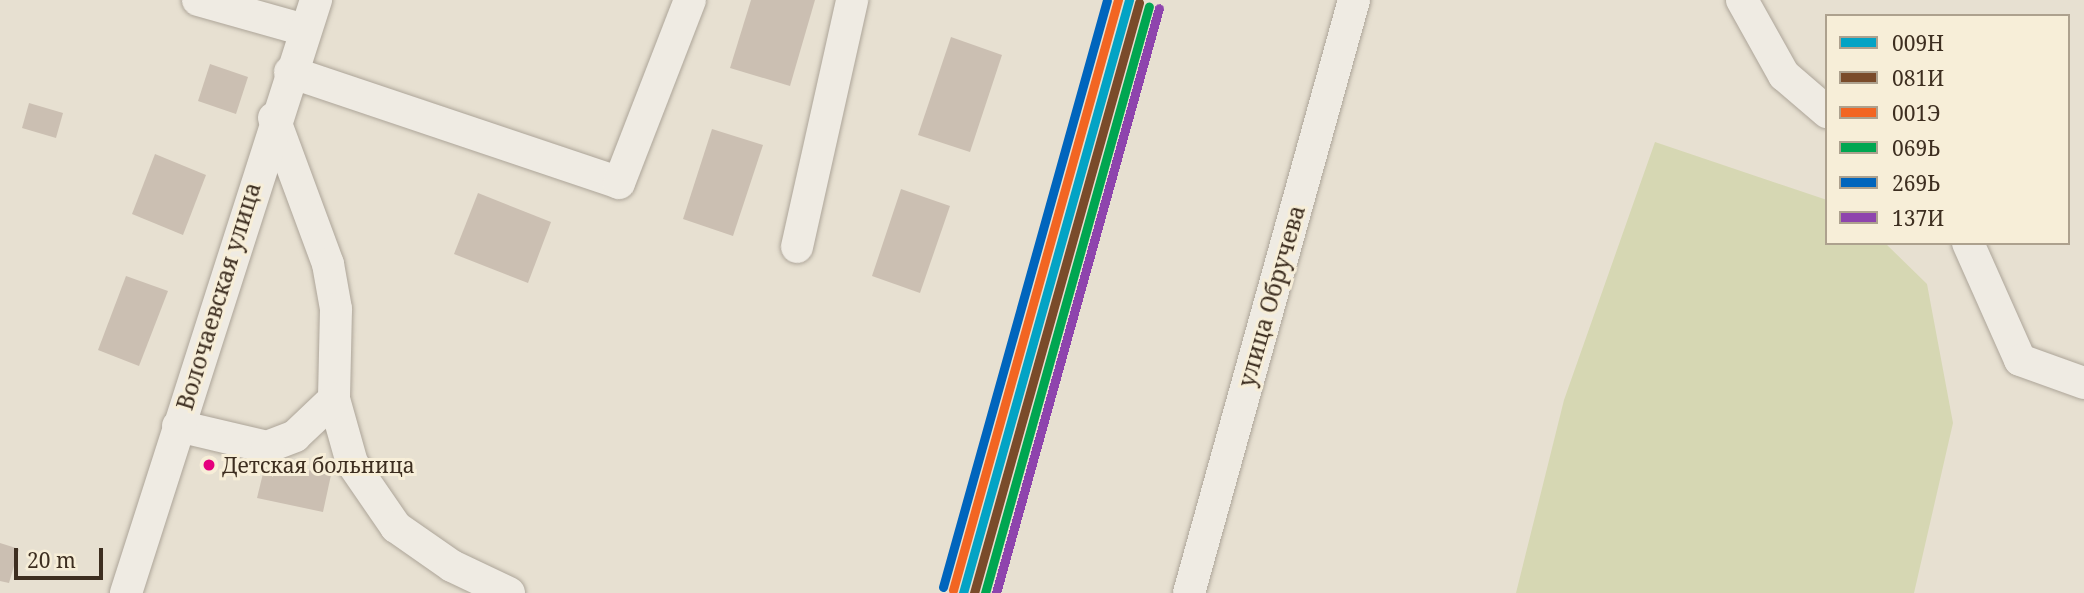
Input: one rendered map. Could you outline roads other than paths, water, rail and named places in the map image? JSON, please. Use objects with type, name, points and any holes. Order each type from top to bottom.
[{"type":"street","points":[[198,0],[305,30]]},
{"type":"street","name":"Волочаевская улица","points":[[125,593],[274,118],[316,0]]},
{"type":"street","points":[[290,72],[619,183],[690,0]]},
{"type":"street","points":[[797,247],[852,0]]},
{"type":"street","name":"улица Обручева","points":[[1189,593],[1354,0]]},
{"type":"street","points":[[1742,0],[1784,75],[1825,110]]},
{"type":"street","points":[[274,118],[328,264],[336,309],[334,399],[352,463],[396,527],[452,566],[509,593]]},
{"type":"street","points":[[1969,245],[2020,360],[2084,383]]},
{"type":"street","points":[[178,426],[267,447],[295,436],[334,399]]},
{"type":"place","name":"Детская больница","points":[[209,465]]}]
